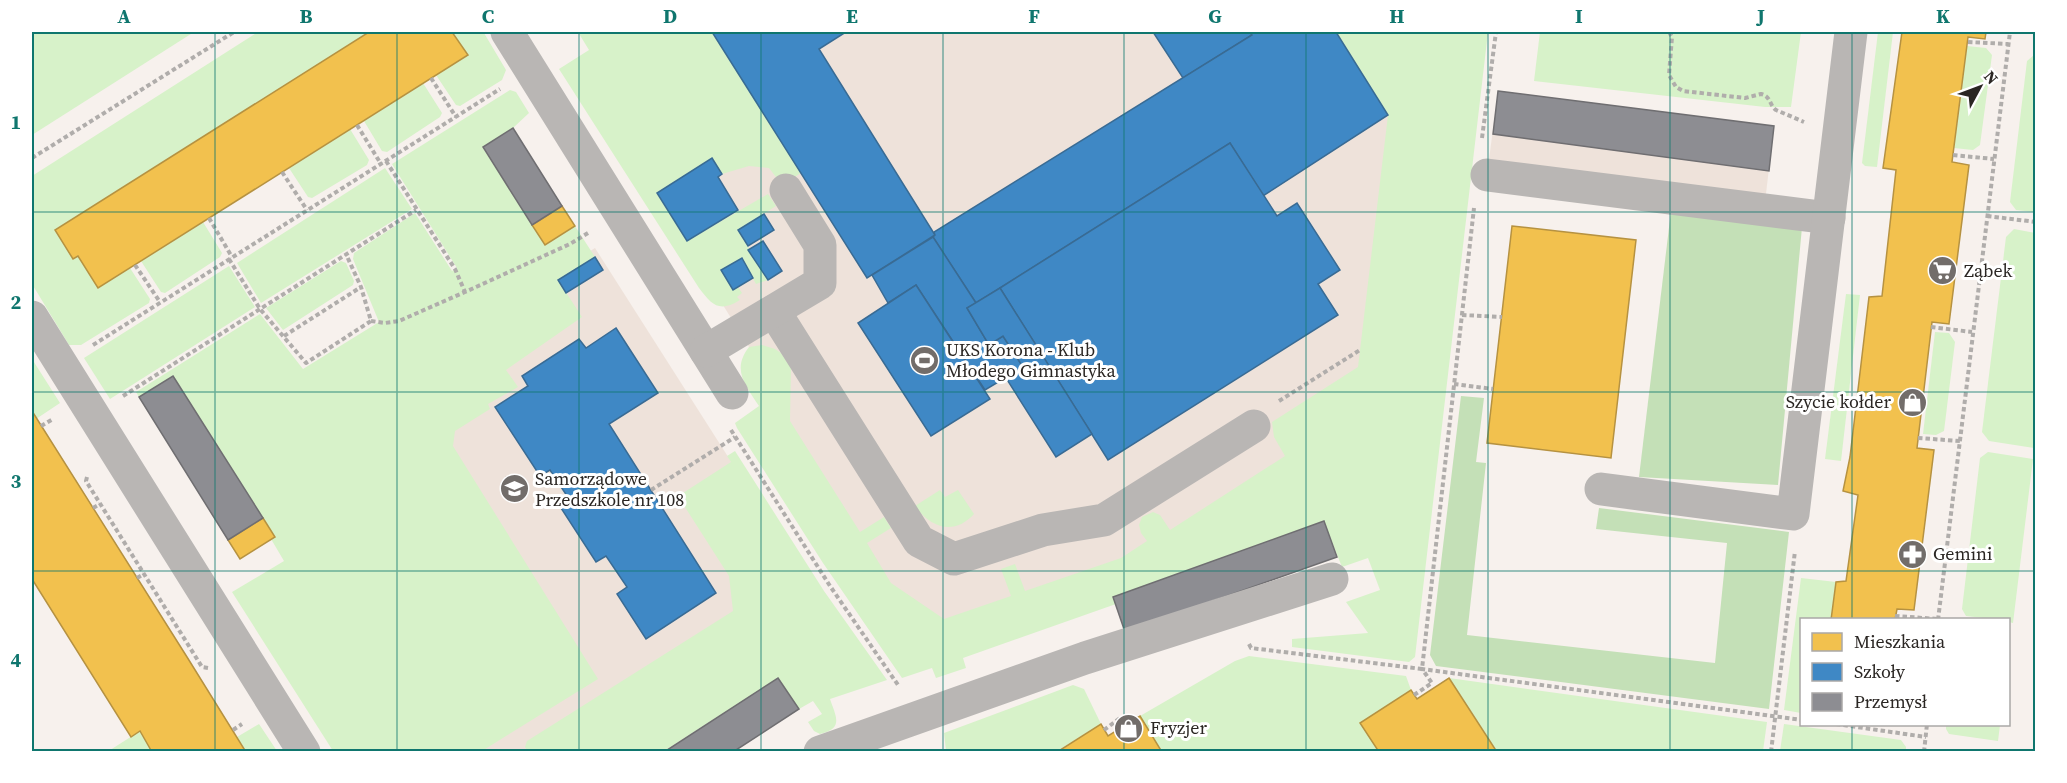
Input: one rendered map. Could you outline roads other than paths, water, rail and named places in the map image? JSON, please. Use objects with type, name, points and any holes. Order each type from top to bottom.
[{"type":"street","points":[[507,32],[732,393]]},
{"type":"street","points":[[1601,489],[1793,514],[1851,32]]},
{"type":"street","points":[[1481,186],[1829,218]]},
{"type":"street","points":[[706,351],[820,283],[820,245],[786,190]]},
{"type":"street","points":[[774,311],[919,541],[954,559],[1043,530],[1104,520],[1254,426]]},
{"type":"street","points":[[32,317],[304,752]]},
{"type":"street","points":[[820,752],[1084,658],[1332,579]]},
{"type":"place","name":"Ząbek","points":[[1943,271]]},
{"type":"place","name":"UKS Korona - Klub Młodego Gimnastyka","points":[[925,360]]},
{"type":"place","name":"Szycie kołder","points":[[1912,402]]},
{"type":"place","name":"Samorządowe Przedszkole nr 108","points":[[514,489]]},
{"type":"place","name":"Gemini","points":[[1912,554]]},
{"type":"place","name":"Fryzjer","points":[[1129,728]]}]
